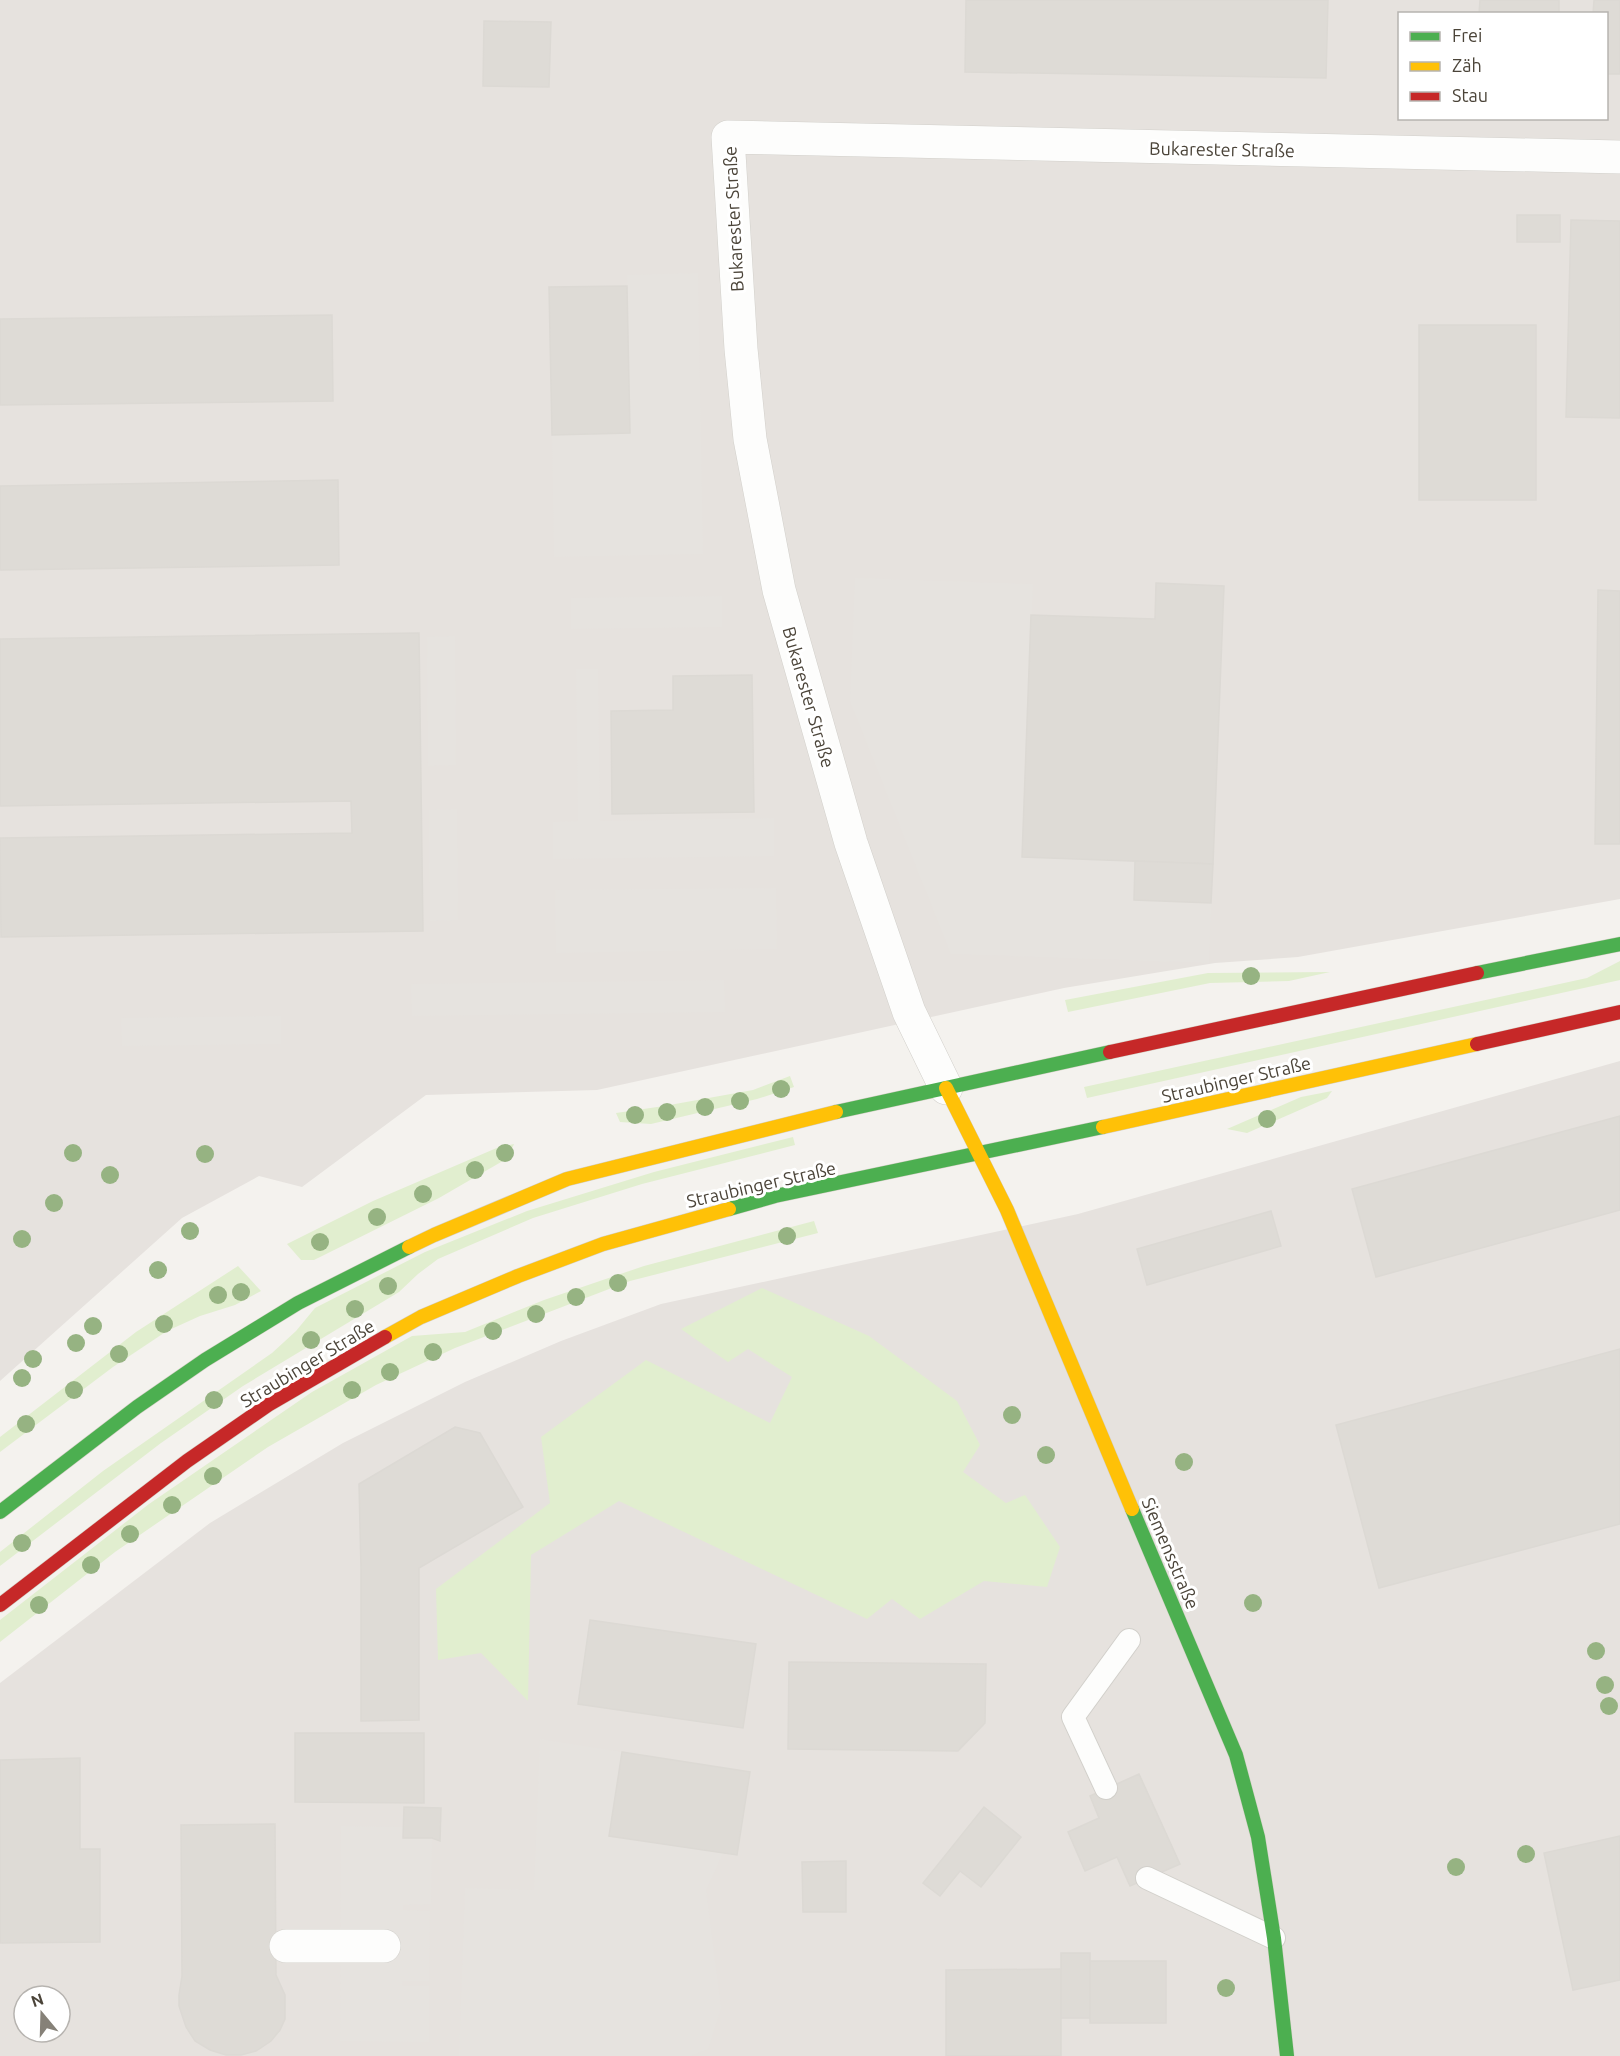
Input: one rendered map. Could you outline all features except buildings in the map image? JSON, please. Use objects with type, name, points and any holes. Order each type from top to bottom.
[{"type":"main road","points":[[0,1512],[136,1407],[205,1360],[298,1303],[434,1235],[567,1179],[812,1117],[1620,944]]},
{"type":"main road","name":"Straubinger Straße","points":[[0,1605],[187,1461],[268,1405],[421,1317],[603,1244],[775,1196],[979,1154],[1620,1012]]},
{"type":"main road","name":"Siemensstraße","points":[[946,1088],[1016,1232],[1236,1755],[1258,1837],[1274,1938],[1287,2056]]},
{"type":"street","name":"Bukarester Straße","points":[[946,1088],[909,1012],[854,854],[779,590],[750,439],[741,349],[728,137],[1620,157]]},
{"type":"street","points":[[286,1946],[384,1946]]},
{"type":"lane","points":[[1106,1788],[1073,1717],[1129,1640]]},
{"type":"lane","points":[[1147,1878],[1274,1938]]},
{"type":"shaded area","points":[[0,0],[1620,0],[1620,899],[1298,957],[1215,963],[1064,988],[597,1090],[426,1095],[302,1187],[259,1176],[182,1218],[0,1381]]},
{"type":"shaded area","points":[[698,273],[703,554],[554,557],[552,435],[630,433],[627,275]]},
{"type":"shaded area","points":[[855,578],[1033,584],[1022,857],[1135,861],[1134,900],[1211,903],[1209,963],[951,954],[850,701]]},
{"type":"shaded area","points":[[722,596],[722,627],[571,629],[571,598]]},
{"type":"shaded area","points":[[455,636],[456,765],[428,766],[427,637]]},
{"type":"shaded area","points":[[576,669],[598,669],[600,821],[774,818],[774,856],[553,859],[553,822],[578,821]]},
{"type":"shaded area","points":[[457,809],[458,920],[430,921],[429,810]]},
{"type":"shaded area","points":[[776,888],[777,949],[556,953],[555,890]]},
{"type":"shaded area","points":[[724,980],[725,1012],[412,1016],[411,984]]},
{"type":"shaded area","points":[[281,1016],[281,1044],[122,1046],[121,1018]]},
{"type":"shaded area","points":[[1620,1061],[1620,2056],[0,2056],[0,1683],[210,1523],[343,1443],[465,1382],[561,1341],[661,1304],[1078,1214]]},
{"type":"shaded area","points":[[540,1739],[622,1752],[610,1836],[723,1853],[706,1890],[721,2008],[708,2049],[690,2056],[459,2056],[465,1888],[534,1890]]},
{"type":"shaded area","points":[[341,1826],[403,1827],[403,1838],[432,1838],[431,1904],[403,1905],[403,1910],[430,1911],[429,1981],[402,1981],[403,1986],[429,1986],[429,2042],[340,2041]]},
{"type":"green space","points":[[1620,961],[1620,980],[1087,1098],[1084,1087],[1587,978]]},
{"type":"green space","points":[[1330,972],[1289,981],[1210,983],[1068,1012],[1065,1000],[1208,973]]},
{"type":"green space","points":[[790,1076],[794,1087],[757,1099],[651,1124],[620,1122],[616,1113],[753,1090]]},
{"type":"green space","points":[[1332,1091],[1327,1098],[1247,1133],[1227,1129],[1301,1097]]},
{"type":"green space","points":[[793,1137],[795,1145],[642,1184],[533,1218],[438,1259],[399,1292],[243,1386],[161,1443],[0,1566],[0,1552],[103,1471],[272,1353],[296,1331],[315,1308],[425,1252],[527,1211],[654,1172]]},
{"type":"green space","points":[[514,1144],[508,1158],[439,1198],[314,1260],[301,1260],[287,1244],[373,1201],[499,1147]]},
{"type":"green space","points":[[814,1221],[818,1233],[630,1281],[455,1348],[376,1385],[268,1447],[115,1552],[0,1642],[0,1620],[149,1504],[312,1392],[412,1336],[465,1332],[544,1300],[644,1266]]},
{"type":"green space","points":[[238,1266],[261,1291],[235,1305],[200,1316],[167,1331],[113,1367],[0,1452],[0,1437],[136,1332]]},
{"type":"green space","points":[[762,1288],[869,1336],[957,1401],[980,1445],[963,1472],[1006,1503],[1025,1495],[1060,1547],[1047,1587],[984,1581],[920,1619],[892,1599],[867,1619],[619,1501],[531,1555],[528,1701],[481,1653],[438,1660],[436,1589],[550,1503],[541,1437],[646,1360],[770,1423],[792,1377],[748,1349],[728,1362],[681,1329]]},
{"type":"traffic: fast","points":[[1477,973],[1620,944]]},
{"type":"traffic: fast","points":[[836,1112],[1110,1052]]},
{"type":"traffic: fast","points":[[729,1209],[775,1196],[1103,1127]]},
{"type":"traffic: fast","points":[[0,1512],[137,1407],[205,1360],[298,1303],[409,1247]]},
{"type":"traffic: fast","points":[[1132,1509],[1236,1755],[1258,1837],[1274,1938],[1287,2056]]},
{"type":"traffic: slow","points":[[1103,1127],[1477,1044]]},
{"type":"traffic: slow","points":[[946,1088],[1007,1210],[1132,1509]]},
{"type":"traffic: slow","points":[[409,1247],[567,1179],[836,1112]]},
{"type":"traffic: slow","points":[[385,1337],[421,1317],[518,1276],[603,1244],[729,1209]]},
{"type":"traffic: jam","points":[[1110,1052],[1477,973]]},
{"type":"traffic: jam","points":[[1477,1044],[1620,1012]]},
{"type":"traffic: jam","points":[[0,1605],[187,1461],[268,1405],[385,1337]]}]
